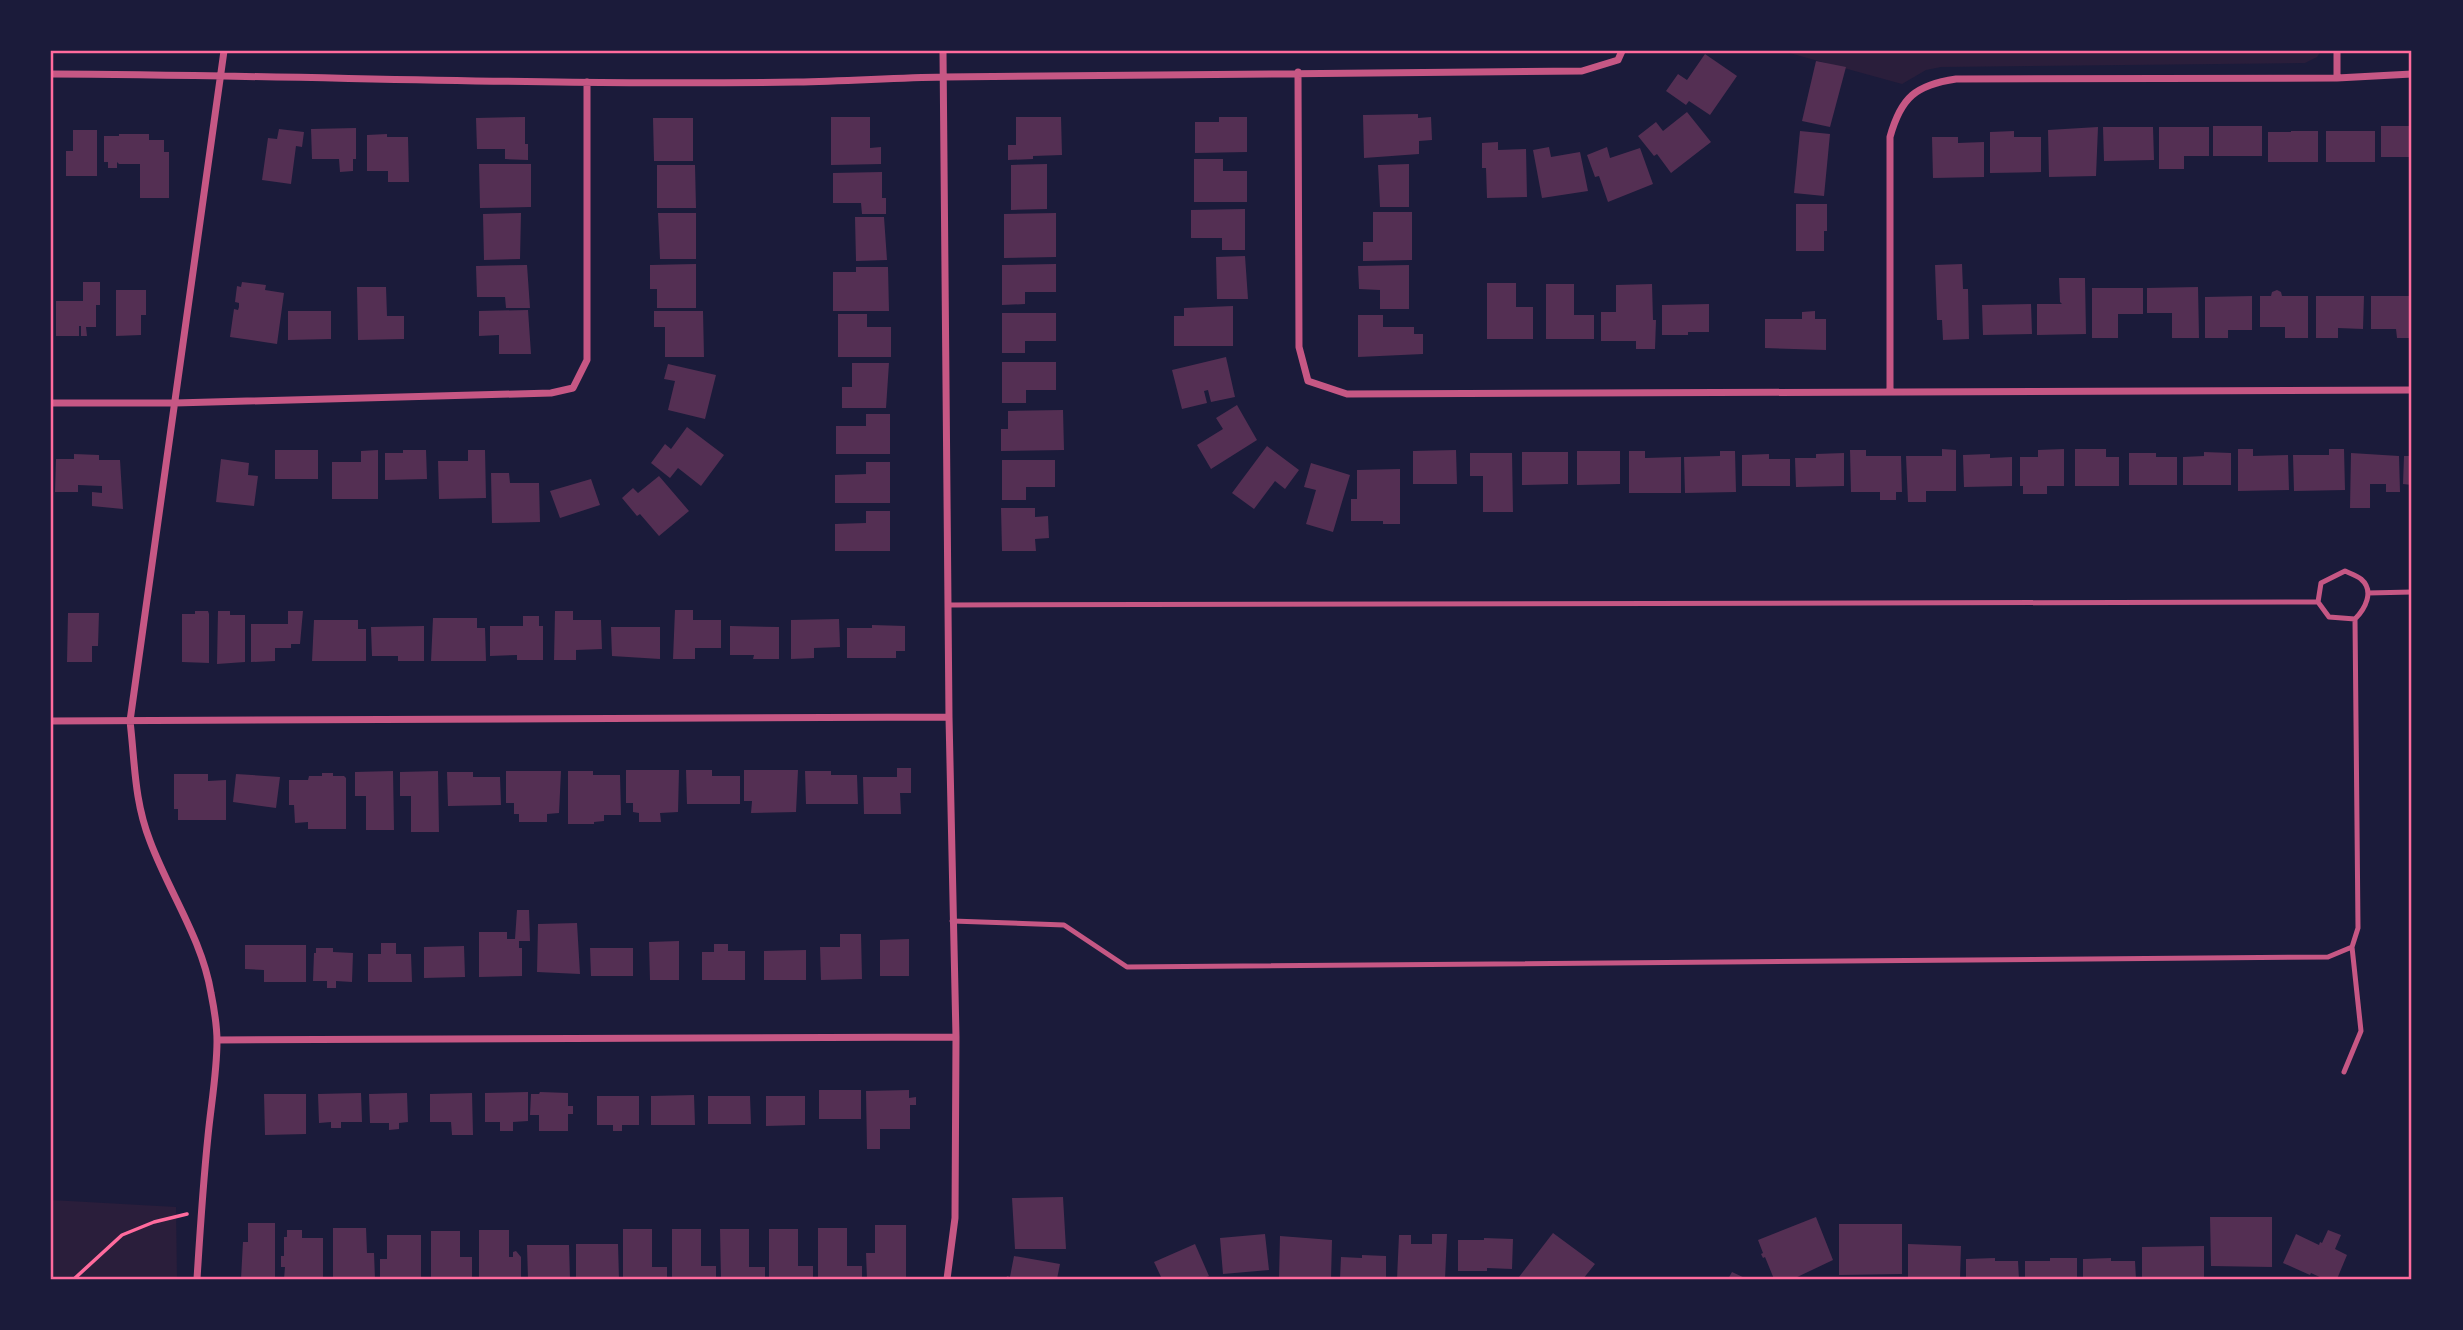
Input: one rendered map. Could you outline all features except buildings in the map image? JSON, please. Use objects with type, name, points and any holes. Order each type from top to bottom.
[{"type":"street","points":[[197,1279],[217,1040],[211,991],[201,958],[142,818],[133,769],[130,721],[224,51]]},
{"type":"street","points":[[943,51],[948,717],[956,1037],[956,1218],[947,1279]]},
{"type":"street","points":[[51,74],[587,82],[797,82],[1298,72],[1582,71],[1618,60],[1622,51]]},
{"type":"street","points":[[2337,51],[2337,78]]},
{"type":"street","points":[[1298,72],[1299,347],[1308,381],[1347,394],[2412,390]]},
{"type":"street","points":[[1890,392],[1890,137],[1898,111],[1917,90],[1933,82],[1956,79],[2337,78],[2412,74]]},
{"type":"street","points":[[51,402],[175,403],[551,393],[573,388],[587,360],[587,82]]},
{"type":"street","points":[[51,721],[948,717]]},
{"type":"street","points":[[217,1040],[956,1037]]},
{"type":"lane","points":[[2344,1072],[2361,1031],[2352,947],[2358,928],[2355,619],[2365,609],[2368,593],[2362,580],[2345,571],[2321,583],[2318,602],[2329,617],[2355,619]]},
{"type":"lane","points":[[2368,593],[2412,592]]},
{"type":"lane","points":[[949,605],[2318,602]]},
{"type":"lane","points":[[953,921],[1064,925],[1127,967],[2328,957],[2352,947]]},
{"type":"path","points":[[74,1279],[122,1235],[154,1222],[201,1211]]},
{"type":"shaded area","points":[[1782,51],[2321,51],[2317,57],[2305,63],[1941,67],[1926,70],[1902,84]]},
{"type":"shaded area","points":[[51,1200],[176,1207],[177,1279],[51,1279]]}]
